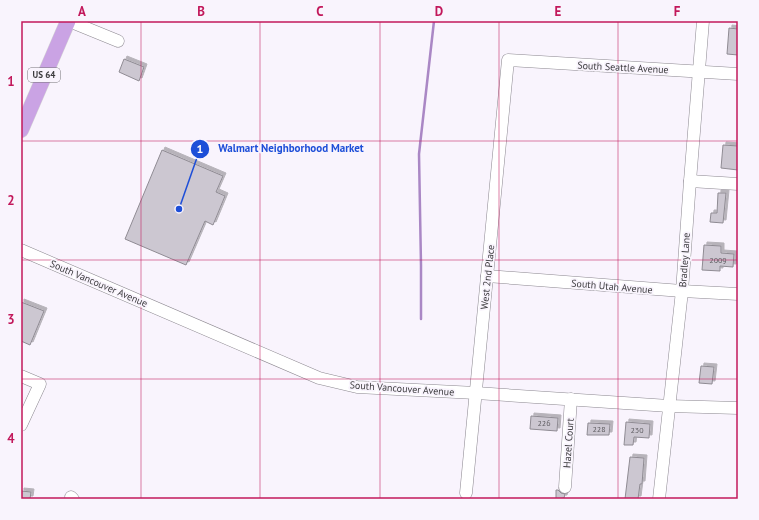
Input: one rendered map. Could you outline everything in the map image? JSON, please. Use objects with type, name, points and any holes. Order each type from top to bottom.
[{"type":"main road","name":"US 64","points":[[22,125],[68,21]]},
{"type":"street","points":[[68,21],[118,42]]},
{"type":"street","name":"Bradley Lane","points":[[659,499],[682,291],[703,21]]},
{"type":"street","name":"South Seattle Avenue","points":[[508,60],[738,74]]},
{"type":"street","name":"West 2nd Place","points":[[466,494],[508,60]]},
{"type":"street","points":[[690,181],[738,184]]},
{"type":"street","name":"South Vancouver Avenue","points":[[21,250],[319,378],[357,386],[669,406],[738,408]]},
{"type":"street","name":"South Utah Avenue","points":[[487,276],[738,294]]},
{"type":"street","points":[[21,376],[40,384],[21,425]]},
{"type":"street","name":"Hazel Court","points":[[565,487],[571,399]]},
{"type":"building","points":[[729,28],[738,29],[738,55],[727,54]]},
{"type":"building","points":[[124,59],[144,67],[139,81],[119,72]]},
{"type":"building","points":[[723,145],[738,146],[738,170],[721,168]]},
{"type":"building","points":[[162,150],[223,176],[216,192],[225,196],[213,225],[205,221],[186,265],[125,239]]},
{"type":"building","points":[[718,193],[726,193],[723,223],[710,222],[711,213],[717,213]]},
{"type":"building","points":[[704,245],[721,246],[721,253],[734,254],[733,267],[720,266],[720,271],[702,270]]},
{"type":"building","points":[[21,302],[44,311],[30,345],[21,341]]},
{"type":"building","points":[[701,366],[714,367],[712,384],[699,383]]},
{"type":"building","points":[[531,416],[558,418],[557,431],[530,429]]},
{"type":"building","points":[[626,422],[650,424],[649,438],[634,437],[633,445],[624,445]]},
{"type":"building","points":[[588,423],[610,424],[609,435],[587,435]]},
{"type":"building","points":[[630,457],[644,458],[642,484],[640,484],[638,499],[625,499]]},
{"type":"building","points":[[556,490],[565,494],[564,498],[556,499]]},
{"type":"building","points":[[21,491],[31,492],[30,499],[21,499]]},
{"type":"waterway","points":[[421,319],[419,154],[434,21]]},
{"type":"place","name":"Walmart Neighborhood Market","points":[[179,209]]}]
